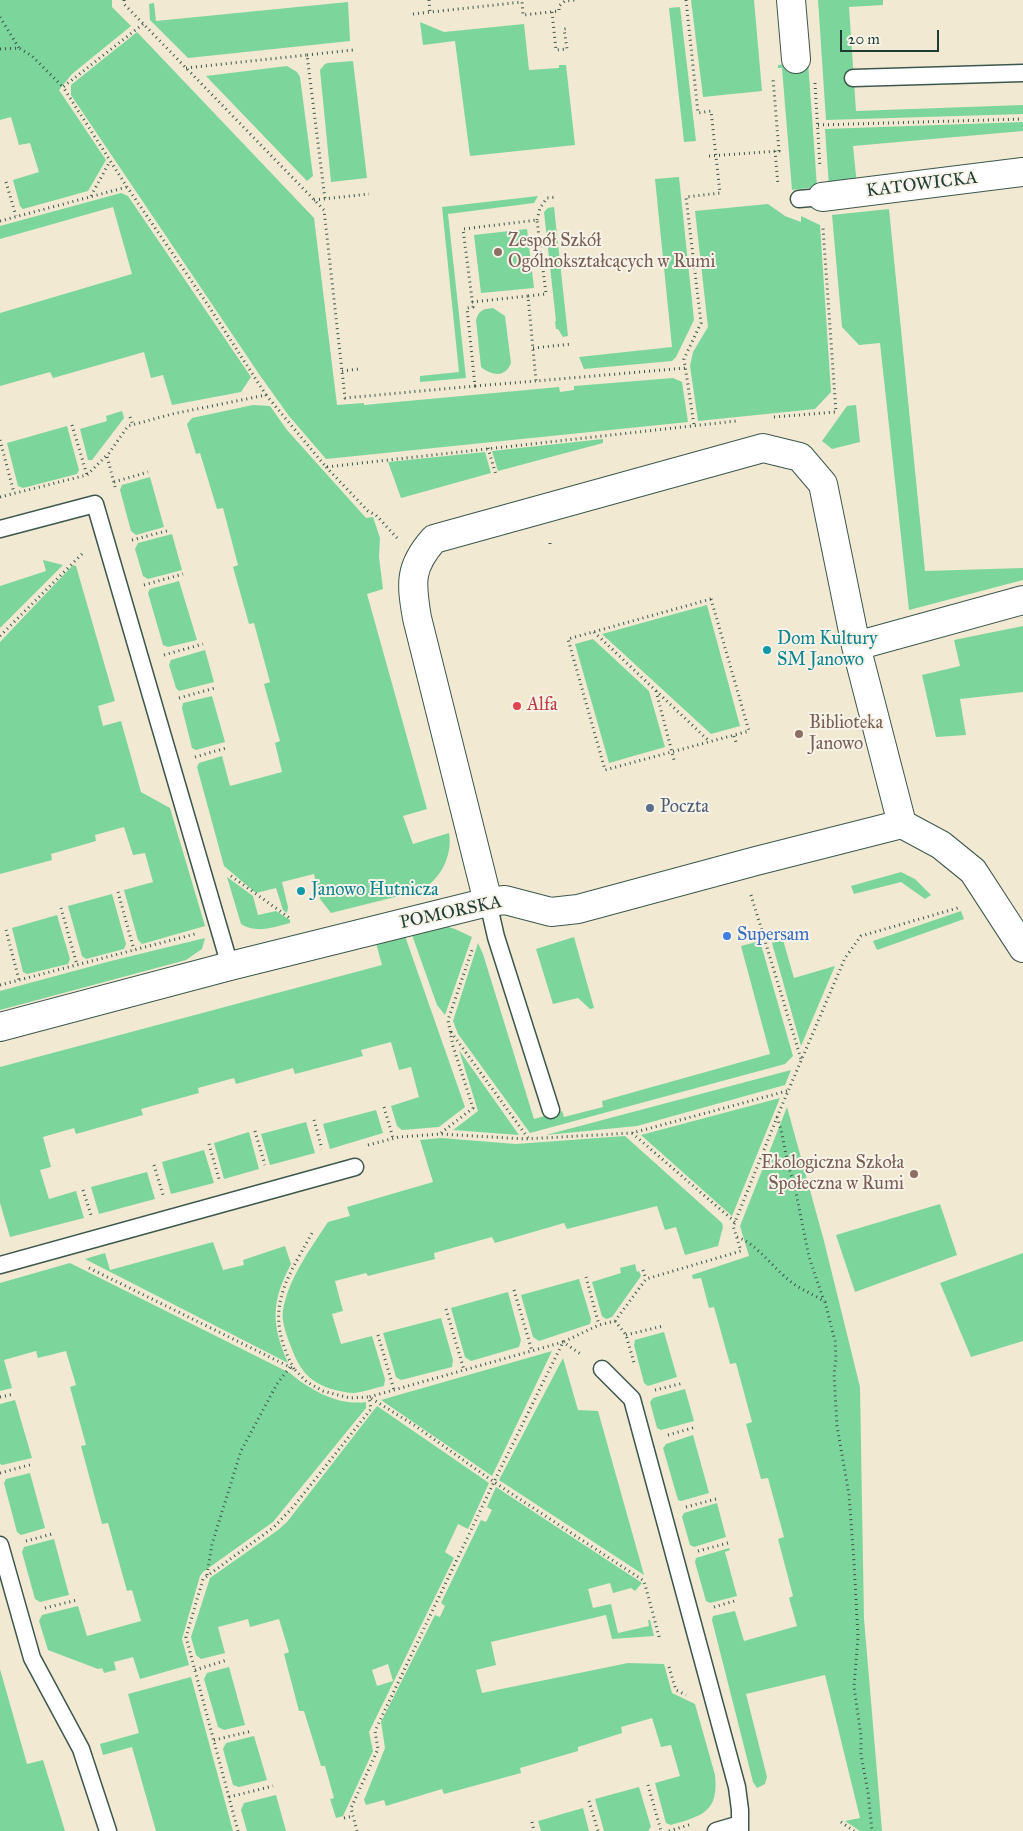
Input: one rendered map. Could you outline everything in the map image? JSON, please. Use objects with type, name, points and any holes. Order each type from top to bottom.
[{"type":"street","points":[[790,0],[796,59]]},
{"type":"street","name":"KATOWICKA","points":[[810,198],[1023,172]]},
{"type":"street","points":[[488,902],[417,618],[412,587],[417,560],[434,539],[763,448],[800,456],[823,484],[856,646],[902,824],[941,844],[973,871],[1023,948]]},
{"type":"street","points":[[856,646],[1023,600]]},
{"type":"street","name":"POMORSKA","points":[[0,1027],[230,966],[488,902],[505,900],[551,912],[578,909],[902,824]]},
{"type":"lane","points":[[853,78],[1023,72]]},
{"type":"lane","points":[[0,529],[95,504],[230,966]]},
{"type":"lane","points":[[488,902],[496,937],[551,1110]]},
{"type":"lane","points":[[0,1265],[355,1167]]},
{"type":"lane","points":[[602,1369],[632,1399],[737,1787],[740,1828],[716,1831]]},
{"type":"lane","points":[[0,1545],[32,1658],[81,1749],[108,1831]]},
{"type":"path","points":[[124,0],[124,4],[143,24],[324,210],[345,398],[686,368]]},
{"type":"path","points":[[429,0],[430,12]]},
{"type":"path","points":[[413,14],[522,2],[523,15],[559,11],[559,6],[565,1],[575,0]]},
{"type":"path","points":[[686,0],[698,113],[711,111],[720,193],[686,197],[701,323],[684,359],[694,425]]},
{"type":"path","points":[[552,12],[556,50],[566,49],[564,29],[569,28]]},
{"type":"path","points":[[0,17],[19,48],[32,56],[63,87],[127,187],[210,308],[266,395],[326,467],[417,560]]},
{"type":"path","points":[[63,87],[143,24]]},
{"type":"path","points":[[0,49],[19,48]]},
{"type":"path","points":[[186,68],[353,50]]},
{"type":"path","points":[[307,55],[325,199]]},
{"type":"path","points":[[709,156],[779,151],[773,76]]},
{"type":"path","points":[[818,126],[1023,119]]},
{"type":"path","points":[[91,196],[110,161]]},
{"type":"path","points":[[6,182],[16,216]]},
{"type":"path","points":[[0,221],[127,187]]},
{"type":"path","points":[[314,200],[369,194]]},
{"type":"path","points":[[472,302],[546,294],[538,220],[540,208],[547,198],[556,197]]},
{"type":"path","points":[[475,386],[467,308],[473,307],[463,229],[538,220]]},
{"type":"path","points":[[528,296],[536,381]]},
{"type":"path","points":[[533,348],[572,344]]},
{"type":"path","points":[[342,371],[359,370]]},
{"type":"path","points":[[409,386],[410,393]]},
{"type":"path","points":[[0,497],[87,475],[107,456],[128,426],[172,414],[266,395]]},
{"type":"path","points":[[772,418],[836,412]]},
{"type":"path","points":[[130,417],[133,425]]},
{"type":"path","points":[[326,467],[743,420]]},
{"type":"path","points":[[72,425],[87,475]]},
{"type":"path","points":[[0,440],[14,494]]},
{"type":"path","points":[[488,448],[496,475]]},
{"type":"path","points":[[107,456],[116,491]]},
{"type":"path","points":[[114,482],[148,472]]},
{"type":"path","points":[[129,541],[170,530]]},
{"type":"path","points":[[0,636],[104,532]]},
{"type":"path","points":[[141,585],[183,574]]},
{"type":"path","points":[[711,599],[749,731],[606,770],[568,639],[594,632],[711,599]]},
{"type":"path","points":[[594,632],[710,742]]},
{"type":"path","points":[[161,656],[203,644]]},
{"type":"path","points":[[173,699],[216,688]]},
{"type":"path","points":[[655,690],[674,760]]},
{"type":"path","points":[[734,735],[737,745]]},
{"type":"path","points":[[190,759],[226,748]]},
{"type":"path","points":[[228,874],[292,920]]},
{"type":"path","points":[[118,892],[134,950]]},
{"type":"path","points":[[750,892],[801,1059]]},
{"type":"path","points":[[845,958],[861,936],[991,897]]},
{"type":"path","points":[[61,908],[77,965]]},
{"type":"path","points":[[6,930],[19,980]]},
{"type":"path","points":[[441,1134],[473,1108],[453,1046],[448,1020],[475,940],[496,937]]},
{"type":"path","points":[[450,1030],[528,1139]]},
{"type":"path","points":[[367,1145],[393,1138],[441,1134],[528,1139],[632,1132],[788,1090]]},
{"type":"path","points":[[384,1107],[393,1138]]},
{"type":"path","points":[[777,1116],[783,1132],[789,1172],[796,1192],[809,1257],[825,1302],[835,1341],[836,1426],[846,1477],[854,1562],[858,1637],[854,1686],[861,1736],[861,1755],[868,1792],[872,1831]]},
{"type":"path","points":[[314,1120],[324,1157]]},
{"type":"path","points":[[255,1131],[267,1173]]},
{"type":"path","points":[[632,1132],[734,1222]]},
{"type":"path","points":[[209,1144],[220,1185]]},
{"type":"path","points":[[154,1165],[164,1201]]},
{"type":"path","points":[[83,1190],[93,1221]]},
{"type":"path","points":[[294,1369],[284,1346],[279,1325],[278,1308],[291,1272],[312,1233]]},
{"type":"path","points":[[737,1238],[745,1240],[753,1246],[794,1284],[825,1302]]},
{"type":"path","points":[[53,1250],[294,1369],[307,1382],[323,1391],[350,1398],[369,1397],[563,1342],[602,1369]]},
{"type":"path","points":[[643,1270],[646,1278]]},
{"type":"path","points":[[586,1278],[599,1325]]},
{"type":"path","points":[[514,1290],[532,1351]]},
{"type":"path","points":[[446,1310],[464,1370]]},
{"type":"path","points":[[626,1335],[663,1326]]},
{"type":"path","points":[[378,1335],[394,1390]]},
{"type":"path","points":[[207,1576],[212,1544],[241,1451],[277,1384],[290,1367]]},
{"type":"path","points":[[651,1391],[684,1384]]},
{"type":"path","points":[[0,1397],[14,1394]]},
{"type":"path","points":[[238,1831],[186,1637],[203,1579],[274,1527],[294,1506],[371,1409],[369,1397]]},
{"type":"path","points":[[369,1397],[414,1425],[494,1482],[644,1581],[660,1640]]},
{"type":"path","points":[[664,1436],[696,1427]]},
{"type":"path","points":[[0,1473],[33,1464]]},
{"type":"path","points":[[683,1507],[716,1499]]},
{"type":"path","points":[[21,1542],[52,1534]]},
{"type":"path","points":[[696,1552],[728,1543]]},
{"type":"path","points":[[41,1609],[77,1600]]},
{"type":"path","points":[[712,1607],[738,1600]]},
{"type":"path","points":[[195,1670],[227,1660]]},
{"type":"path","points":[[214,1740],[252,1730]]},
{"type":"path","points":[[648,1785],[661,1831]]},
{"type":"path","points":[[229,1797],[273,1786]]},
{"type":"path","points":[[589,1801],[598,1831]]},
{"type":"path","points":[[344,1818],[353,1816]]},
{"type":"path","points":[[532,1822],[534,1831]]},
{"type":"path","points":[[841,1822],[854,1831]]},
{"type":"green space","points":[[0,0],[112,0],[112,7],[131,26],[72,74],[59,90],[106,160],[88,191],[23,209],[20,206],[13,180],[39,172],[30,143],[19,145],[11,117],[0,120]]},
{"type":"green space","points":[[691,0],[754,0],[762,91],[703,97]]},
{"type":"green space","points":[[818,0],[883,0],[883,5],[849,7],[856,111],[1023,105],[1023,114],[826,120]]},
{"type":"green space","points":[[348,2],[350,41],[188,58],[150,20],[149,4],[154,3],[156,21]]},
{"type":"green space","points":[[680,7],[696,141],[684,142],[669,8]]},
{"type":"green space","points":[[420,22],[444,32],[524,24],[529,70],[559,68],[559,65],[566,65],[575,145],[470,156],[455,41],[423,45]]},
{"type":"green space","points":[[137,32],[314,218],[337,405],[364,403],[364,405],[559,387],[560,392],[574,390],[574,386],[673,378],[682,382],[688,422],[326,459],[289,416],[259,374],[71,95],[71,85]]},
{"type":"green space","points":[[353,61],[367,178],[331,182],[320,70],[328,63]]},
{"type":"green space","points":[[808,61],[817,187],[792,190],[782,68],[778,68],[778,65]]},
{"type":"green space","points":[[287,66],[297,72],[300,77],[313,176],[307,181],[206,76]]},
{"type":"green space","points":[[1023,122],[1023,131],[853,146],[857,185],[829,186],[825,129]]},
{"type":"green space","points":[[679,177],[694,320],[676,357],[672,361],[584,369],[579,357],[672,347],[655,179]]},
{"type":"green space","points":[[121,193],[128,196],[251,377],[241,392],[172,405],[163,375],[151,378],[144,352],[53,378],[50,372],[0,386],[0,313],[132,274],[113,207],[0,239],[0,226]]},
{"type":"green space","points":[[538,196],[534,203],[448,214],[466,378],[420,382],[420,376],[459,372],[442,207]]},
{"type":"green space","points":[[768,204],[785,216],[801,222],[801,216],[820,225],[831,392],[815,409],[698,421],[690,366],[693,352],[708,327],[695,211]]},
{"type":"green space","points":[[554,207],[568,336],[563,337],[558,329],[556,329],[544,212],[548,208]]},
{"type":"green space","points":[[889,209],[925,571],[1023,568],[1023,580],[909,610],[880,343],[859,345],[842,327],[832,215]]},
{"type":"green space","points":[[527,229],[534,288],[481,293],[474,235]]},
{"type":"green space","points":[[493,308],[505,316],[511,363],[505,371],[498,374],[489,372],[481,367],[476,320],[482,311]]},
{"type":"green space","points":[[253,405],[270,406],[287,430],[366,518],[373,517],[380,538],[379,557],[383,589],[367,594],[427,809],[403,816],[413,844],[449,833],[450,842],[447,859],[439,874],[426,887],[419,891],[331,913],[320,899],[314,874],[282,882],[288,907],[287,913],[283,910],[276,888],[256,893],[224,866],[197,767],[199,763],[222,756],[230,786],[282,772],[275,743],[280,741],[264,684],[270,682],[254,623],[249,624],[233,567],[238,565],[223,508],[217,509],[200,453],[196,454],[187,424],[192,418]]},
{"type":"green space","points":[[856,405],[860,442],[832,449],[822,441],[847,406]]},
{"type":"green space","points":[[122,411],[124,418],[92,460],[88,460],[80,429],[107,421],[106,416]]},
{"type":"green space","points":[[67,426],[79,470],[77,474],[23,488],[18,486],[7,443]]},
{"type":"green space","points":[[603,439],[603,443],[498,471],[492,451]]},
{"type":"green space","points":[[485,452],[491,473],[401,498],[388,462]]},
{"type":"green space","points":[[150,477],[164,527],[136,535],[131,531],[120,490],[122,485]]},
{"type":"green space","points":[[172,534],[182,570],[148,579],[143,576],[135,549],[138,543]]},
{"type":"green space","points":[[43,560],[63,565],[0,628],[0,586],[46,571]]},
{"type":"green space","points":[[73,565],[76,566],[115,701],[98,706],[103,726],[121,721],[141,792],[170,808],[205,926],[142,944],[138,940],[124,890],[153,882],[145,853],[133,855],[124,827],[95,835],[96,841],[51,854],[52,860],[0,874],[0,642]]},
{"type":"green space","points":[[179,581],[197,640],[168,647],[163,645],[148,593],[150,589]]},
{"type":"green space","points":[[707,605],[740,726],[711,734],[602,634]]},
{"type":"green space","points":[[1023,626],[1023,692],[960,699],[966,735],[936,737],[922,675],[960,666],[954,640]]},
{"type":"green space","points":[[593,639],[649,691],[665,747],[609,763],[575,644]]},
{"type":"green space","points":[[205,650],[214,682],[179,691],[176,688],[169,665],[171,660]]},
{"type":"green space","points":[[212,696],[225,742],[196,750],[192,748],[182,708],[183,703]]},
{"type":"green space","points":[[901,872],[915,879],[931,895],[925,899],[901,882],[854,894],[851,886]]},
{"type":"green space","points":[[227,877],[253,896],[258,915],[276,911],[290,920],[290,923],[259,929],[253,929],[241,924]]},
{"type":"green space","points":[[112,894],[126,944],[124,949],[86,959],[82,956],[68,906]]},
{"type":"green space","points":[[961,911],[964,919],[877,950],[873,941]]},
{"type":"green space","points":[[57,915],[70,959],[68,964],[27,974],[23,972],[12,928]]},
{"type":"green space","points":[[445,926],[472,937],[445,1015],[437,1005],[412,935]]},
{"type":"green space","points":[[405,936],[465,1107],[439,1127],[402,1130],[397,1126],[391,1106],[419,1097],[411,1067],[399,1070],[391,1042],[361,1050],[363,1056],[295,1074],[293,1068],[236,1084],[234,1078],[198,1088],[199,1093],[141,1109],[143,1115],[76,1134],[74,1128],[43,1137],[51,1167],[40,1170],[49,1199],[76,1191],[84,1218],[10,1237],[0,1203],[0,1067],[382,965],[376,943]]},
{"type":"green space","points":[[574,937],[594,1008],[590,1009],[578,998],[553,1004],[536,949]]},
{"type":"green space","points":[[205,938],[202,949],[186,960],[0,1010],[0,991]]},
{"type":"green space","points":[[783,940],[794,978],[835,966],[801,1046],[772,943]]},
{"type":"green space","points":[[760,941],[793,1056],[785,1064],[530,1133],[458,1034],[453,1021],[478,943],[534,1119],[562,1111],[564,1117],[603,1107],[602,1101],[770,1054],[741,946]]},
{"type":"green space","points":[[459,1050],[519,1135],[453,1130],[478,1111]]},
{"type":"green space","points":[[791,1070],[785,1085],[637,1126],[546,1135]]},
{"type":"green space","points":[[780,1098],[732,1216],[641,1135]]},
{"type":"green space","points":[[787,1107],[824,1241],[860,1387],[864,1619],[882,1831],[860,1831],[845,1821],[860,1818],[825,1675],[746,1694],[767,1777],[765,1784],[757,1788],[753,1782],[712,1620],[713,1616],[735,1611],[744,1641],[797,1626],[789,1598],[793,1596],[778,1539],[784,1537],[768,1478],[761,1479],[746,1424],[752,1422],[736,1363],[730,1364],[714,1307],[709,1308],[701,1278],[693,1279],[692,1275],[749,1256],[740,1226]]},
{"type":"green space","points":[[376,1110],[383,1133],[330,1149],[323,1124]]},
{"type":"green space","points":[[306,1122],[315,1153],[270,1165],[261,1134]]},
{"type":"green space","points":[[249,1132],[259,1169],[224,1179],[214,1143]]},
{"type":"green space","points":[[625,1136],[722,1223],[723,1227],[718,1246],[685,1255],[676,1227],[665,1230],[657,1206],[567,1229],[564,1223],[495,1243],[492,1237],[434,1253],[435,1259],[368,1276],[366,1273],[335,1281],[343,1311],[332,1314],[341,1344],[372,1336],[385,1379],[384,1386],[354,1393],[335,1390],[312,1380],[302,1369],[291,1347],[283,1319],[286,1298],[295,1275],[328,1222],[350,1216],[347,1207],[433,1182],[420,1140],[441,1138],[516,1144]]},
{"type":"green space","points":[[204,1150],[214,1183],[171,1194],[162,1162]]},
{"type":"green space","points":[[147,1172],[155,1199],[99,1214],[91,1187]]},
{"type":"green space","points":[[940,1204],[957,1255],[855,1292],[836,1235]]},
{"type":"green space","points":[[213,1242],[223,1270],[244,1265],[243,1260],[285,1246],[291,1264],[284,1278],[277,1302],[276,1325],[282,1349],[288,1363],[85,1259],[105,1253],[110,1270]]},
{"type":"green space","points":[[1023,1253],[1023,1341],[971,1357],[940,1283]]},
{"type":"green space","points":[[70,1263],[290,1373],[315,1391],[345,1402],[366,1402],[366,1408],[273,1522],[200,1576],[182,1639],[189,1665],[140,1679],[133,1657],[114,1662],[116,1670],[104,1673],[102,1668],[98,1669],[48,1650],[39,1621],[42,1615],[78,1606],[87,1636],[141,1621],[132,1590],[127,1591],[108,1523],[102,1524],[81,1446],[86,1445],[70,1387],[76,1385],[66,1351],[38,1358],[36,1351],[4,1360],[12,1388],[0,1391],[0,1283]]},
{"type":"green space","points":[[635,1264],[637,1272],[639,1271],[641,1276],[612,1317],[606,1319],[602,1316],[592,1282],[621,1273],[620,1268]]},
{"type":"green space","points":[[579,1279],[591,1319],[590,1324],[539,1341],[533,1337],[521,1295]]},
{"type":"green space","points":[[508,1292],[521,1340],[519,1347],[471,1361],[465,1357],[451,1308]]},
{"type":"green space","points":[[441,1318],[453,1360],[452,1367],[401,1380],[396,1377],[383,1333]]},
{"type":"green space","points":[[664,1332],[677,1377],[648,1386],[644,1383],[634,1345],[635,1340]]},
{"type":"green space","points":[[552,1351],[492,1476],[381,1400]]},
{"type":"green space","points":[[563,1358],[578,1410],[598,1411],[644,1575],[499,1480]]},
{"type":"green space","points":[[685,1389],[694,1421],[661,1430],[657,1428],[650,1402],[653,1398]]},
{"type":"green space","points":[[15,1400],[32,1458],[2,1465],[0,1464],[0,1404]]},
{"type":"green space","points":[[377,1406],[489,1483],[468,1529],[458,1524],[445,1552],[454,1558],[369,1732],[373,1751],[343,1816],[336,1818],[330,1799],[334,1798],[325,1766],[321,1766],[304,1711],[299,1711],[284,1654],[289,1652],[279,1619],[250,1627],[248,1619],[218,1627],[225,1653],[201,1659],[196,1655],[191,1637],[210,1578],[287,1522]],"holes":[[[388,1664],[393,1681],[377,1686],[372,1670]]]},
{"type":"green space","points":[[693,1435],[709,1493],[681,1501],[678,1500],[663,1448],[666,1444]]},
{"type":"green space","points":[[30,1473],[45,1528],[21,1535],[17,1532],[4,1483],[6,1479]]},
{"type":"green space","points":[[496,1487],[642,1583],[635,1591],[631,1588],[613,1593],[610,1583],[588,1589],[593,1608],[611,1604],[618,1633],[649,1626],[648,1620],[650,1620],[654,1636],[612,1639],[606,1615],[491,1642],[496,1665],[476,1670],[482,1693],[628,1663],[664,1664],[672,1693],[695,1704],[715,1775],[716,1787],[711,1805],[700,1815],[671,1825],[666,1823],[655,1783],[680,1776],[671,1745],[661,1747],[652,1718],[621,1727],[622,1733],[578,1747],[578,1751],[520,1768],[521,1773],[444,1794],[442,1789],[386,1806],[384,1800],[366,1805],[364,1800],[385,1748],[381,1722],[435,1615],[440,1617],[445,1606],[441,1603],[481,1520],[486,1522],[492,1510],[487,1507]]},
{"type":"green space","points":[[717,1503],[726,1537],[694,1547],[690,1545],[682,1517],[684,1513]]},
{"type":"green space","points":[[54,1539],[69,1595],[40,1602],[35,1599],[22,1552],[24,1547]]},
{"type":"green space","points":[[729,1548],[730,1550],[725,1552],[737,1596],[710,1603],[706,1601],[695,1562],[696,1558]]},
{"type":"green space","points":[[229,1667],[245,1725],[224,1730],[218,1727],[204,1679],[207,1673]]},
{"type":"green space","points":[[0,1669],[27,1764],[43,1760],[65,1831],[0,1831]]},
{"type":"green space","points":[[191,1677],[233,1831],[156,1831],[132,1747],[103,1755],[100,1744],[139,1733],[128,1694]]},
{"type":"green space","points":[[254,1736],[267,1780],[239,1787],[233,1785],[223,1749],[226,1743]]},
{"type":"green space","points":[[639,1787],[651,1827],[648,1831],[604,1831],[595,1799]]},
{"type":"green space","points":[[276,1795],[286,1831],[247,1831],[241,1810],[244,1803]]},
{"type":"green space","points":[[583,1808],[589,1831],[541,1831],[538,1821]]},
{"type":"place","name":"Zespół Szkół Ogólnokształcących w Rumi","points":[[498,252]]},
{"type":"place","name":"Dom Kultury SM Janowo","points":[[767,650]]},
{"type":"place","name":"Alfa","points":[[517,706]]},
{"type":"place","name":"Biblioteka Janowo","points":[[799,734]]},
{"type":"place","name":"Poczta","points":[[650,808]]},
{"type":"place","name":"Janowo Hutnicza","points":[[301,891]]},
{"type":"place","name":"Supersam","points":[[727,936]]},
{"type":"place","name":"Ekologiczna Szkoła Społeczna w Rumi","points":[[914,1174]]}]
